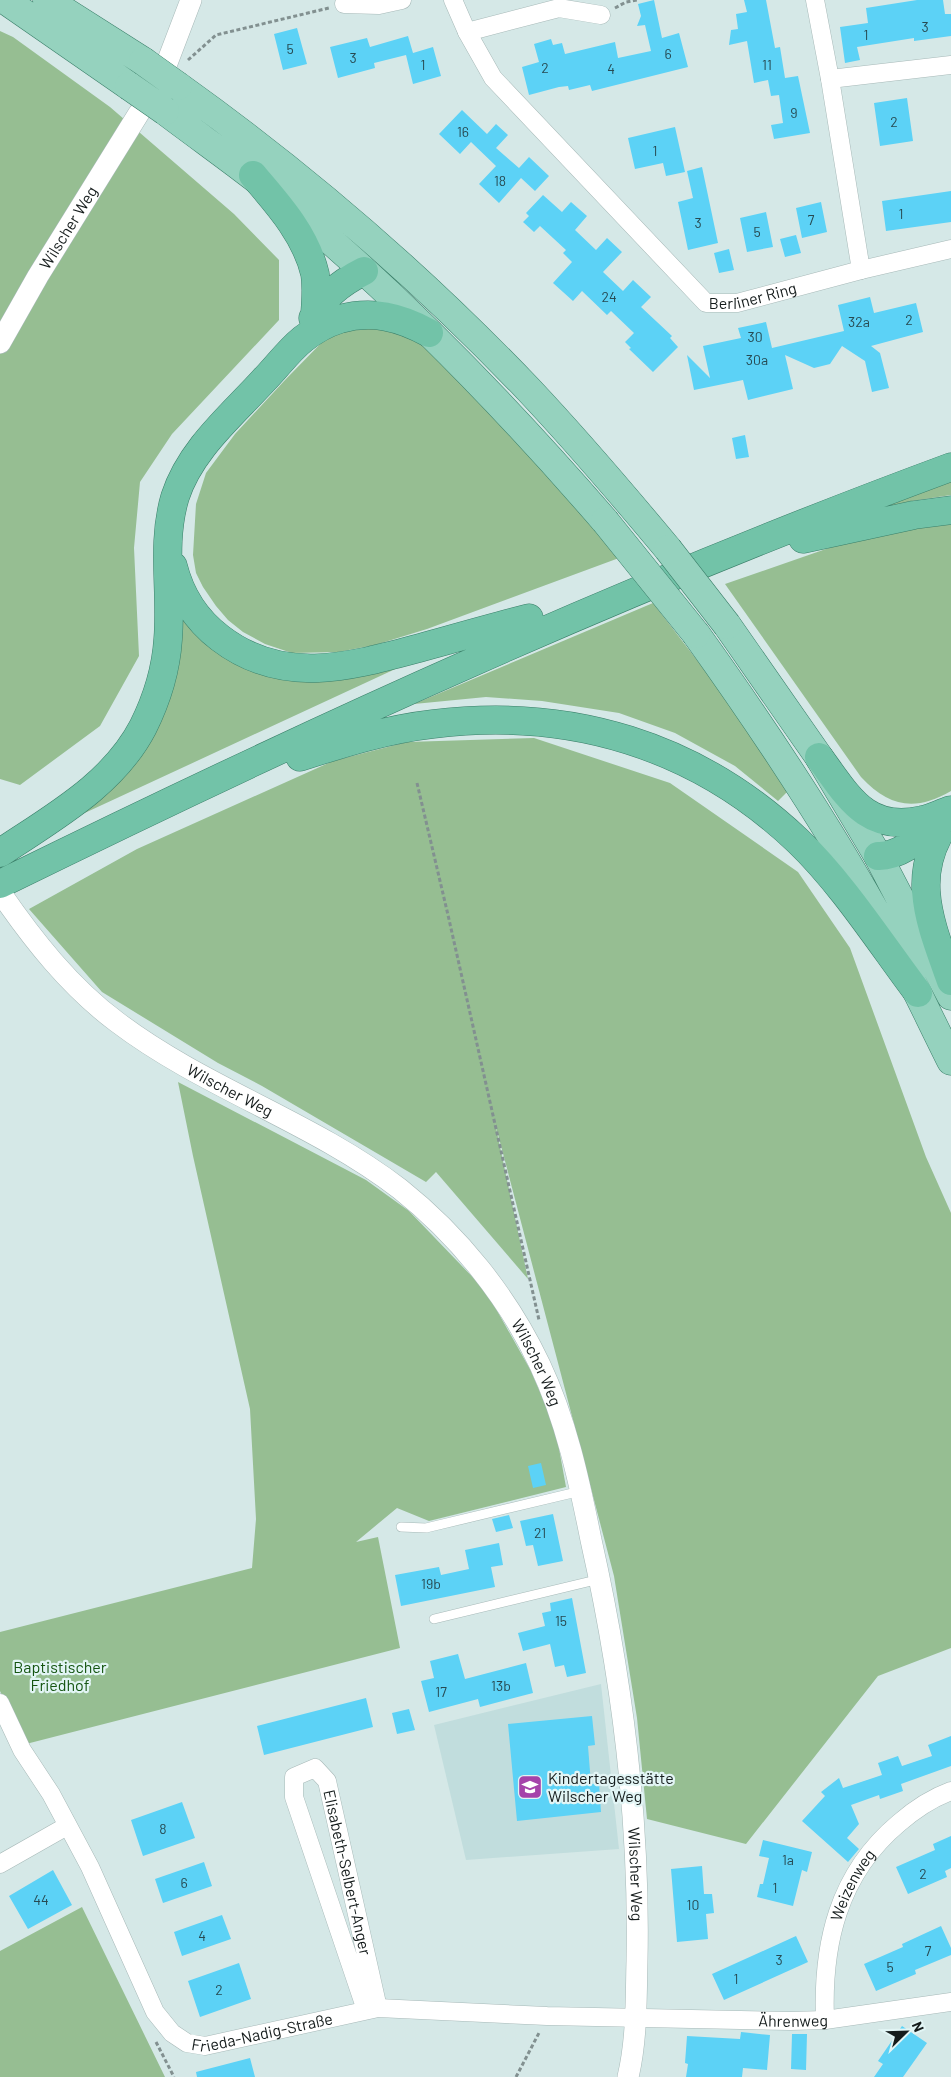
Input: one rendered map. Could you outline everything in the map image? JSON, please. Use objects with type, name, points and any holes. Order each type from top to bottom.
[{"type":"highway","points":[[253,175],[286,215],[308,254],[315,274],[314,326]]},
{"type":"highway","points":[[0,853],[96,786],[130,749],[153,706],[166,661],[169,637],[168,536],[175,497],[191,463],[206,443],[314,326],[364,288],[369,272]]},
{"type":"highway","points":[[314,326],[370,314],[400,319],[429,333]]},
{"type":"highway","points":[[0,864],[193,771],[530,618],[680,554],[951,448]]},
{"type":"highway","points":[[0,884],[201,787],[451,672],[700,565],[951,467]]},
{"type":"highway","points":[[700,565],[834,532],[914,515],[951,510]]},
{"type":"highway","points":[[168,536],[170,555],[176,577],[185,598],[197,616],[212,632],[232,648],[253,659],[272,665],[295,669],[349,666],[530,618]]},
{"type":"highway","points":[[201,787],[354,741],[431,724],[488,719],[526,720],[545,721],[601,731],[656,749],[699,769],[755,805],[799,842],[837,885],[918,993]]},
{"type":"highway","points":[[819,757],[856,806],[875,818],[891,823],[923,820],[951,813]]},
{"type":"highway","points":[[878,856],[903,849],[951,813]]},
{"type":"highway","points":[[951,813],[930,855],[925,884],[926,904],[933,931],[951,981]]},
{"type":"main road","points":[[5,0],[129,86],[152,112],[253,175],[369,272],[557,465],[696,634],[789,768],[885,929],[951,1061]]},
{"type":"main road","points":[[46,0],[168,68],[367,235],[414,277],[529,390],[635,510],[727,625],[819,757],[878,856],[951,996]]},
{"type":"main road","points":[[367,235],[374,257],[369,272]]},
{"type":"main road","points":[[369,272],[394,270],[414,277]]},
{"type":"main road","points":[[832,838],[845,848],[859,855],[878,856]]},
{"type":"street","points":[[168,68],[191,0]]},
{"type":"street","points":[[344,4],[379,5],[402,0]]},
{"type":"street","name":"Berliner Ring","points":[[453,0],[466,32],[493,78],[706,303],[736,303],[860,270],[951,249]]},
{"type":"street","points":[[815,0],[830,79],[860,270]]},
{"type":"street","points":[[466,32],[559,8],[601,15]]},
{"type":"street","points":[[830,79],[951,65]]},
{"type":"street","name":"Wilscher Weg","points":[[0,343],[38,276],[152,112]]},
{"type":"street","name":"Wilscher Weg","points":[[0,892],[16,915],[67,978],[116,1022],[170,1058],[368,1167],[413,1200],[448,1232],[487,1277],[504,1301],[540,1364],[567,1434],[581,1491],[600,1579],[622,1700],[629,1765],[638,1928],[636,2018],[632,2060],[628,2077]]},
{"type":"street","name":"Frieda-Nadig-Straße","points":[[0,1703],[22,1750],[51,1794],[90,1868],[155,2012],[172,2033],[187,2043],[205,2046],[372,2009],[636,2018]]},
{"type":"street","name":"Elisabeth-Selbert-Anger","points":[[315,1768],[327,1781],[372,2009],[294,1797],[294,1776],[315,1768]]},
{"type":"street","name":"Weizenweg","points":[[825,2020],[824,1987],[831,1934],[840,1907],[860,1864],[889,1831],[910,1813],[951,1791]]},
{"type":"street","points":[[0,1864],[67,1826]]},
{"type":"street","name":"Ährenweg","points":[[636,2018],[825,2020],[951,2002]]},
{"type":"lane","points":[[401,1527],[426,1528],[581,1491]]},
{"type":"lane","points":[[434,1619],[600,1579]]},
{"type":"path","points":[[601,15],[626,2],[637,0]]},
{"type":"path","points":[[168,68],[216,35],[344,4]]},
{"type":"path","points":[[417,783],[540,1325]]},
{"type":"path","points":[[516,2077],[547,2016]]},
{"type":"shaded area","name":"Kindertagesstätte Wilscher Weg","points":[[601,1684],[619,1849],[466,1860],[434,1725]]},
{"type":"green space","points":[[0,31],[13,37],[110,107],[234,214],[279,260],[279,320],[172,434],[140,482],[134,548],[139,656],[100,726],[20,785],[0,779]]},
{"type":"green space","points":[[358,322],[416,338],[537,461],[619,558],[427,629],[375,645],[338,652],[292,653],[265,644],[243,632],[228,620],[203,587],[196,573],[193,555],[196,504],[206,473],[235,434],[331,333]]},
{"type":"green space","points":[[951,479],[951,495],[912,501],[870,512]]},
{"type":"green space","points":[[951,520],[951,791],[926,802],[903,803],[882,795],[861,777],[725,584],[846,542]]},
{"type":"green space","points":[[653,603],[720,690],[788,791],[778,801],[735,766],[675,733],[619,713],[542,701],[486,697],[414,704]]},
{"type":"green space","points":[[173,607],[237,661],[432,652],[48,830],[123,772]]},
{"type":"green space","points":[[534,738],[670,783],[798,872],[850,948],[926,1157],[951,1213],[951,1648],[878,1676],[746,1844],[647,1819],[637,1718],[614,1576],[495,1123],[528,1279],[436,1172],[426,1182],[262,1086],[218,1063],[102,992],[29,909],[137,849],[333,761],[407,742]]},
{"type":"green space","name":"Baptistischer Friedhof","points":[[178,1082],[366,1180],[409,1211],[486,1291],[531,1371],[546,1406],[558,1443],[566,1487],[429,1521],[397,1508],[356,1542],[378,1537],[400,1648],[26,1744],[0,1691],[0,1632],[252,1568],[256,1519],[250,1409]]},
{"type":"green space","points":[[82,1907],[165,2077],[0,2077],[0,1951]]},
{"type":"building","points":[[654,0],[662,38],[679,33],[688,67],[592,91],[590,85],[569,90],[568,86],[529,95],[522,67],[539,62],[534,44],[551,39],[553,45],[562,43],[565,54],[615,42],[618,58],[651,51],[645,25],[637,26],[641,16],[638,4]]},
{"type":"building","points":[[744,0],[766,0],[775,48],[780,47],[785,78],[798,76],[810,133],[774,139],[771,125],[783,123],[779,95],[771,96],[768,80],[754,83],[747,41],[729,45],[731,30],[738,29],[736,14],[747,12]]},
{"type":"building","points":[[917,0],[943,0],[945,14],[951,14],[951,36],[914,41],[914,38],[857,47],[860,60],[845,63],[840,27],[868,23],[866,8]]},
{"type":"building","points":[[297,28],[307,64],[283,70],[274,34]]},
{"type":"building","points":[[408,36],[413,53],[433,47],[441,76],[413,84],[406,55],[374,63],[375,68],[338,78],[330,47],[367,38],[370,47]]},
{"type":"building","points":[[907,98],[913,141],[880,146],[874,103]]},
{"type":"building","points":[[462,110],[487,134],[496,124],[508,135],[496,148],[519,168],[529,157],[549,176],[535,191],[521,178],[499,203],[479,184],[496,166],[471,142],[460,154],[439,134]]},
{"type":"building","points":[[675,127],[685,172],[666,176],[663,163],[635,169],[628,138]]},
{"type":"building","points":[[702,167],[718,243],[688,250],[678,202],[693,198],[687,171]]},
{"type":"building","points":[[951,191],[951,222],[886,231],[882,201]]},
{"type":"building","points":[[543,195],[562,212],[571,202],[587,216],[575,230],[596,250],[607,238],[622,252],[603,272],[623,291],[633,280],[651,297],[641,307],[672,336],[670,338],[678,347],[653,372],[629,349],[631,348],[625,342],[634,333],[611,311],[607,315],[582,291],[573,301],[553,283],[572,262],[563,253],[566,250],[540,226],[534,232],[523,222],[529,216],[526,213]]},
{"type":"building","points":[[821,202],[827,232],[802,238],[796,208]]},
{"type":"building","points":[[766,212],[773,247],[747,252],[740,218]]},
{"type":"building","points":[[796,235],[801,253],[785,257],[780,239]]},
{"type":"building","points":[[729,249],[734,270],[719,273],[714,253]]},
{"type":"building","points":[[870,297],[874,313],[916,303],[923,332],[871,346],[880,353],[889,388],[872,392],[865,361],[842,346],[830,364],[814,368],[785,355],[793,389],[748,400],[743,380],[694,390],[687,355],[710,378],[703,346],[741,338],[738,328],[766,322],[772,348],[844,331],[838,305]]},
{"type":"building","points":[[745,435],[749,457],[736,459],[732,438]]},
{"type":"building","points":[[541,1463],[546,1485],[533,1488],[528,1466]]},
{"type":"building","points":[[553,1514],[563,1561],[538,1566],[533,1545],[526,1546],[520,1521]]},
{"type":"building","points":[[509,1515],[513,1528],[496,1532],[492,1519]]},
{"type":"building","points":[[499,1543],[503,1565],[491,1567],[495,1587],[401,1606],[395,1575],[439,1567],[441,1575],[469,1569],[465,1550]]},
{"type":"building","points":[[572,1598],[586,1673],[567,1677],[564,1665],[555,1667],[550,1644],[523,1651],[518,1633],[545,1626],[542,1613],[551,1611],[550,1603]]},
{"type":"building","points":[[458,1654],[465,1679],[526,1663],[533,1693],[480,1707],[478,1699],[429,1712],[421,1681],[434,1678],[430,1661]]},
{"type":"building","points":[[366,1698],[373,1727],[264,1755],[257,1726]]},
{"type":"building","points":[[409,1709],[415,1730],[397,1734],[392,1713]]},
{"type":"building","points":[[592,1716],[595,1745],[588,1746],[591,1784],[599,1783],[601,1812],[517,1821],[508,1724]]},
{"type":"building","points":[[951,1736],[951,1766],[901,1784],[903,1791],[880,1799],[879,1795],[851,1805],[859,1824],[847,1838],[859,1849],[848,1862],[802,1821],[825,1796],[821,1792],[839,1778],[843,1788],[882,1775],[878,1763],[898,1756],[902,1766],[932,1756],[928,1745]]},
{"type":"building","points":[[182,1802],[195,1838],[143,1856],[131,1820]]},
{"type":"building","points":[[951,1836],[951,1868],[945,1871],[947,1877],[908,1894],[896,1867],[935,1850],[933,1844]]},
{"type":"building","points":[[763,1840],[812,1852],[807,1872],[802,1870],[793,1906],[757,1897],[760,1884],[763,1884],[769,1858],[759,1856]]},
{"type":"building","points":[[204,1862],[212,1886],[163,1903],[155,1879]]},
{"type":"building","points":[[702,1866],[704,1894],[712,1894],[714,1913],[706,1914],[708,1939],[677,1942],[671,1869]]},
{"type":"building","points":[[53,1870],[72,1905],[28,1929],[9,1896]]},
{"type":"building","points":[[222,1915],[231,1939],[182,1956],[174,1932]]},
{"type":"building","points":[[941,1926],[951,1948],[951,1955],[915,1970],[916,1974],[876,1991],[864,1964],[903,1947],[902,1944]]},
{"type":"building","points":[[796,1936],[808,1962],[724,2000],[712,1974]]},
{"type":"building","points":[[239,1963],[251,1999],[200,2017],[188,1981]]},
{"type":"building","points":[[902,2026],[927,2043],[903,2077],[874,2077],[883,2064],[878,2061]]},
{"type":"building","points":[[741,2032],[770,2035],[767,2070],[743,2068],[742,2077],[686,2077],[688,2064],[685,2063],[687,2036],[740,2039]]},
{"type":"building","points":[[792,2034],[807,2034],[806,2070],[791,2069]]},
{"type":"building","points":[[250,2058],[255,2077],[197,2077],[196,2072]]},
{"type":"place","name":"Kindertagesstätte Wilscher Weg","points":[[530,1787]]}]
